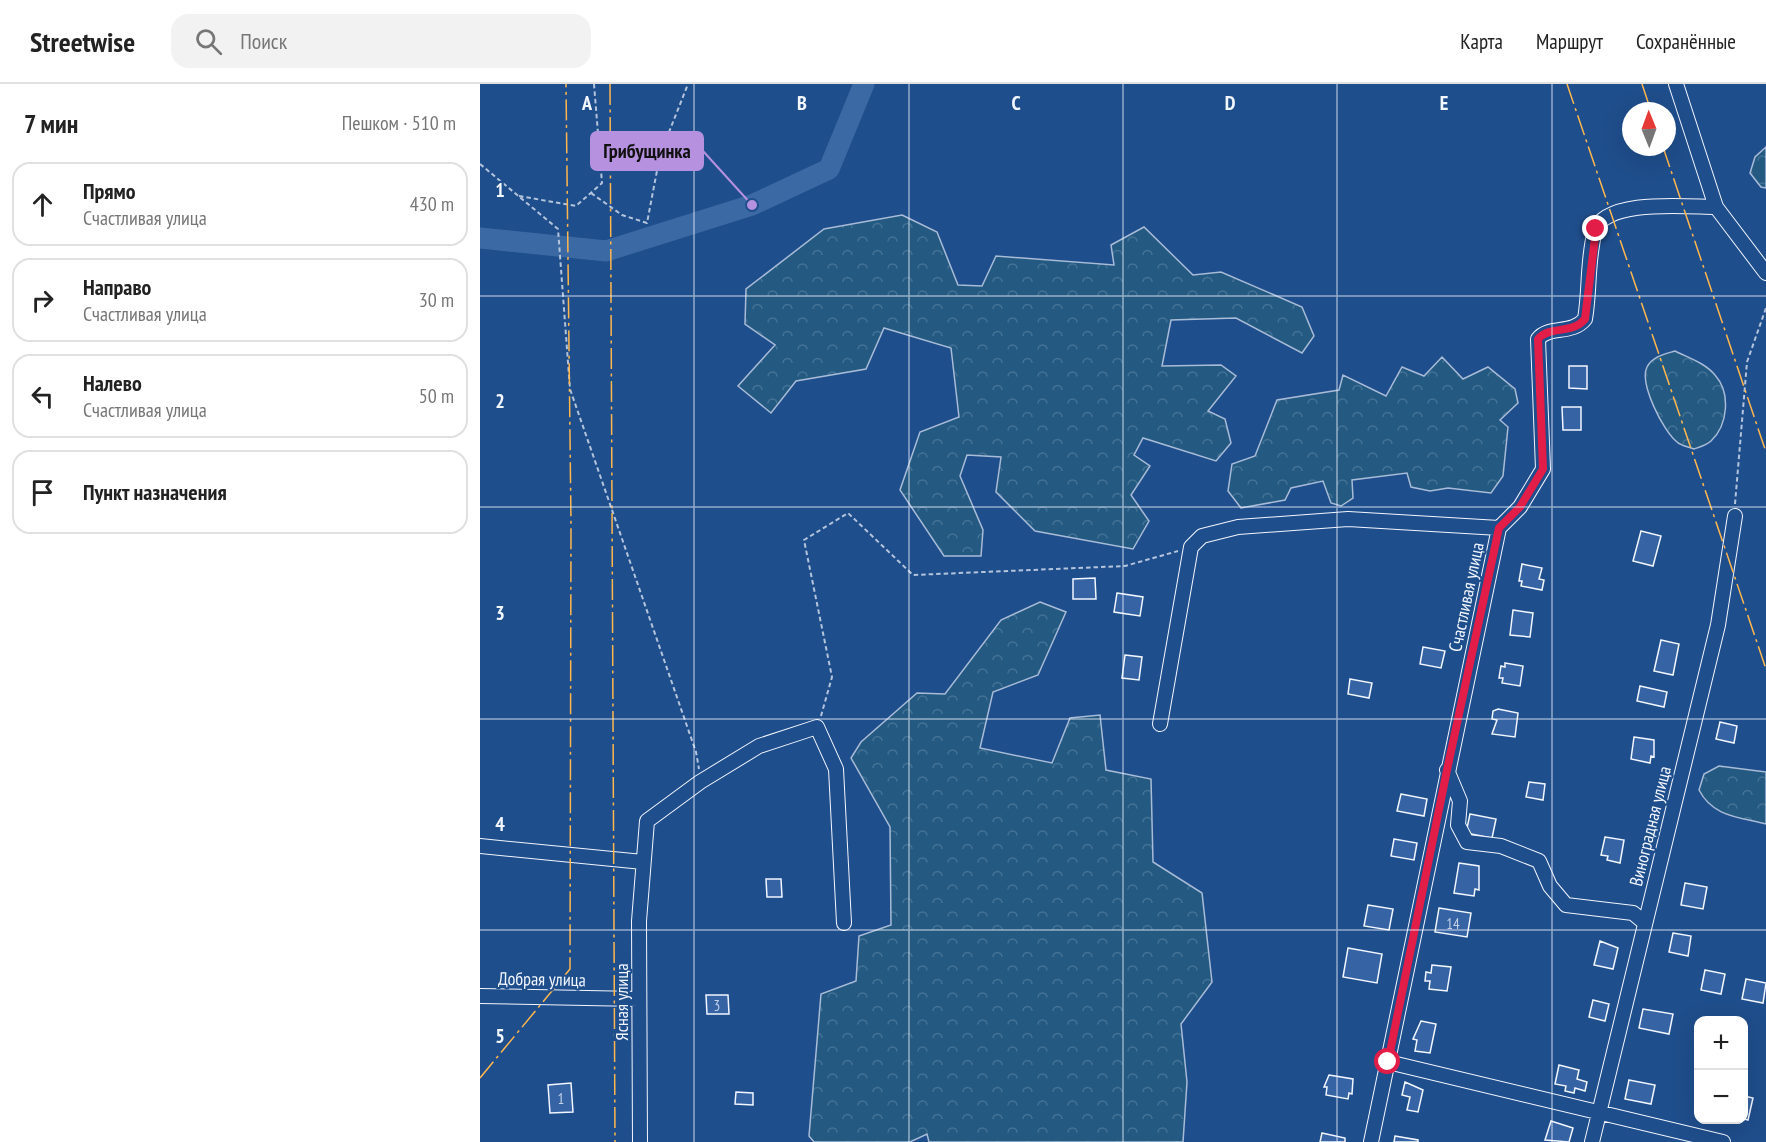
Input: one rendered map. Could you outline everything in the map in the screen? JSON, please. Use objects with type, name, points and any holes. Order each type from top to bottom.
[{"type":"street","points":[[1676,84],[1716,207],[1766,273]]},
{"type":"street","name":"Счастливая улица","points":[[1371,1142],[1499,528],[1520,507],[1543,469],[1536,344],[1541,335],[1574,329],[1585,319],[1596,229],[1613,212],[1628,208],[1716,207]]},
{"type":"street","name":"Виноградная улица","points":[[1592,1142],[1718,624],[1734,516]]},
{"type":"street","points":[[1160,724],[1191,547],[1202,536],[1238,527],[1348,519],[1499,528]]},
{"type":"street","points":[[817,727],[836,769],[844,923]]},
{"type":"street","name":"Ясная улица","points":[[640,1142],[639,921],[647,821],[700,782],[759,746],[817,727]]},
{"type":"street","points":[[1447,770],[1460,801],[1458,825],[1467,842],[1501,846],[1539,861],[1550,886],[1566,905],[1633,913],[1645,924]]},
{"type":"street","points":[[480,846],[644,862]]},
{"type":"street","name":"Добрая улица","points":[[480,996],[639,999]]},
{"type":"street","points":[[1388,1062],[1707,1141],[1724,1142]]},
{"type":"path","points":[[518,196],[576,206],[602,183],[594,84]]},
{"type":"path","points":[[591,193],[622,215],[647,223],[660,155],[688,84]]},
{"type":"path","points":[[480,164],[558,229],[570,389],[696,752],[700,782]]},
{"type":"path","points":[[1734,516],[1747,362],[1766,308]]},
{"type":"path","points":[[817,727],[832,677],[804,540],[848,513],[913,575],[1125,566],[1191,547]]},
{"type":"green space","points":[[1766,147],[1766,188],[1761,187],[1750,173],[1755,157]]},
{"type":"green space","points":[[902,215],[937,232],[958,285],[982,286],[996,256],[1114,265],[1111,245],[1144,227],[1193,275],[1221,272],[1302,307],[1314,336],[1302,353],[1236,318],[1171,320],[1162,366],[1221,365],[1236,376],[1208,411],[1225,419],[1231,443],[1216,461],[1143,438],[1134,455],[1150,466],[1131,495],[1149,521],[1133,549],[1035,531],[996,492],[1001,457],[967,455],[960,476],[983,530],[981,556],[944,556],[900,490],[920,432],[959,417],[951,348],[884,328],[866,369],[796,381],[771,413],[738,386],[775,345],[745,324],[746,289],[824,229]]},
{"type":"green space","points":[[1675,351],[1711,371],[1724,391],[1724,418],[1717,434],[1708,444],[1694,449],[1677,442],[1665,428],[1646,384],[1645,374],[1652,360]]},
{"type":"green space","points":[[1442,357],[1463,379],[1488,367],[1515,389],[1518,403],[1500,420],[1508,427],[1503,476],[1491,493],[1448,488],[1430,491],[1411,487],[1407,473],[1352,480],[1353,498],[1341,506],[1331,503],[1323,481],[1291,488],[1285,500],[1241,508],[1228,491],[1232,464],[1255,456],[1277,400],[1339,390],[1343,375],[1386,396],[1402,367],[1424,376]]},
{"type":"green space","points":[[1040,602],[1066,612],[1038,675],[993,692],[980,748],[1052,763],[1070,718],[1100,715],[1106,770],[1151,779],[1153,862],[1202,893],[1212,982],[1181,1024],[1187,1082],[1183,1142],[929,1142],[927,1134],[910,1142],[814,1142],[809,1136],[821,994],[856,981],[859,936],[891,925],[890,827],[851,758],[861,742],[917,693],[945,694],[1001,620]]},
{"type":"green space","points":[[1719,766],[1766,772],[1766,824],[1719,811],[1705,799],[1699,790],[1704,774]]},
{"type":"building","points":[[1569,366],[1587,366],[1587,389],[1569,388]]},
{"type":"building","points":[[1562,407],[1581,407],[1581,430],[1563,430]]},
{"type":"building","points":[[1641,531],[1661,536],[1653,566],[1633,561]]},
{"type":"building","points":[[1522,564],[1542,568],[1539,579],[1544,580],[1542,590],[1521,586],[1522,581],[1519,581]]},
{"type":"building","points":[[1095,578],[1096,599],[1073,599],[1073,579]]},
{"type":"building","points":[[1117,593],[1143,597],[1140,616],[1114,612]]},
{"type":"building","points":[[1513,610],[1533,613],[1530,637],[1510,635]]},
{"type":"building","points":[[1661,640],[1679,644],[1673,675],[1654,671]]},
{"type":"building","points":[[1423,647],[1445,651],[1441,668],[1420,664]]},
{"type":"building","points":[[1125,655],[1142,657],[1139,680],[1122,678]]},
{"type":"building","points":[[1505,663],[1523,666],[1520,686],[1502,683],[1503,678],[1499,678],[1501,666],[1505,667]]},
{"type":"building","points":[[1350,679],[1372,683],[1369,698],[1348,694]]},
{"type":"building","points":[[1640,686],[1667,692],[1664,707],[1637,701]]},
{"type":"building","points":[[1498,709],[1518,713],[1515,737],[1492,734],[1497,720],[1492,719],[1493,711]]},
{"type":"building","points":[[1720,722],[1737,726],[1734,743],[1716,739]]},
{"type":"building","points":[[1634,737],[1654,740],[1654,757],[1651,756],[1650,763],[1631,759]]},
{"type":"building","points":[[1529,782],[1545,784],[1543,800],[1526,797]]},
{"type":"building","points":[[1401,794],[1427,799],[1424,816],[1397,811]]},
{"type":"building","points":[[1470,814],[1496,819],[1492,838],[1466,833]]},
{"type":"building","points":[[1605,837],[1624,840],[1620,863],[1607,860],[1608,856],[1601,855]]},
{"type":"building","points":[[1394,839],[1417,843],[1414,860],[1391,856]]},
{"type":"building","points":[[1459,863],[1479,866],[1479,890],[1475,889],[1474,896],[1454,893]]},
{"type":"building","points":[[766,879],[781,879],[782,897],[767,897]]},
{"type":"building","points":[[1685,883],[1707,887],[1703,909],[1681,905]]},
{"type":"building","points":[[1368,905],[1393,909],[1389,930],[1364,926]]},
{"type":"building","points":[[1439,908],[1471,913],[1467,937],[1435,932]]},
{"type":"building","points":[[1673,933],[1691,936],[1688,956],[1669,952]]},
{"type":"building","points":[[1600,941],[1618,948],[1613,969],[1594,965]]},
{"type":"building","points":[[1348,948],[1382,954],[1377,983],[1343,977]]},
{"type":"building","points":[[1432,965],[1451,967],[1447,991],[1429,989],[1430,981],[1425,981],[1426,972],[1431,973]]},
{"type":"building","points":[[1705,970],[1725,974],[1721,994],[1701,990]]},
{"type":"building","points":[[1746,979],[1766,983],[1763,1003],[1742,999]]},
{"type":"building","points":[[706,995],[728,995],[729,1014],[707,1014]]},
{"type":"building","points":[[1593,1000],[1609,1004],[1605,1021],[1589,1017]]},
{"type":"building","points":[[1643,1009],[1673,1014],[1669,1034],[1639,1028]]},
{"type":"building","points":[[1421,1021],[1436,1024],[1430,1053],[1415,1051],[1417,1040],[1413,1039]]},
{"type":"building","points":[[1559,1065],[1579,1070],[1577,1079],[1587,1082],[1585,1091],[1575,1088],[1574,1093],[1565,1091],[1566,1086],[1555,1084]]},
{"type":"building","points":[[1329,1075],[1353,1079],[1352,1094],[1349,1093],[1348,1099],[1326,1095],[1327,1087],[1324,1087]]},
{"type":"building","points":[[1629,1080],[1655,1085],[1651,1104],[1625,1099]]},
{"type":"building","points":[[1405,1082],[1423,1090],[1418,1112],[1407,1110],[1410,1097],[1402,1095]]},
{"type":"building","points":[[571,1083],[573,1112],[550,1113],[548,1085]]},
{"type":"building","points":[[736,1092],[753,1093],[753,1105],[735,1104]]},
{"type":"building","points":[[1748,1097],[1753,1098],[1748,1120]]},
{"type":"building","points":[[1551,1121],[1573,1128],[1569,1142],[1545,1140]]},
{"type":"building","points":[[1322,1133],[1345,1138],[1345,1142],[1320,1142]]},
{"type":"building","points":[[1395,1136],[1418,1140],[1418,1142],[1394,1142]]},
{"type":"waterway","points":[[480,238],[606,251],[752,205],[829,169],[864,84]]},
{"type":"power","points":[[480,1078],[570,969],[571,524],[566,84]]},
{"type":"power","points":[[610,84],[615,1142]]},
{"type":"power","points":[[1567,84],[1766,669]]},
{"type":"power","points":[[1642,84],[1648,102]]},
{"type":"power","points":[[1666,156],[1766,452]]},
{"type":"place","name":"Грибущинка","points":[[752,205]]},
{"type":"route","points":[[1388,1062],[1499,528],[1520,507],[1543,469],[1536,344],[1541,335],[1574,329],[1580,326],[1585,319],[1596,229]]}]
